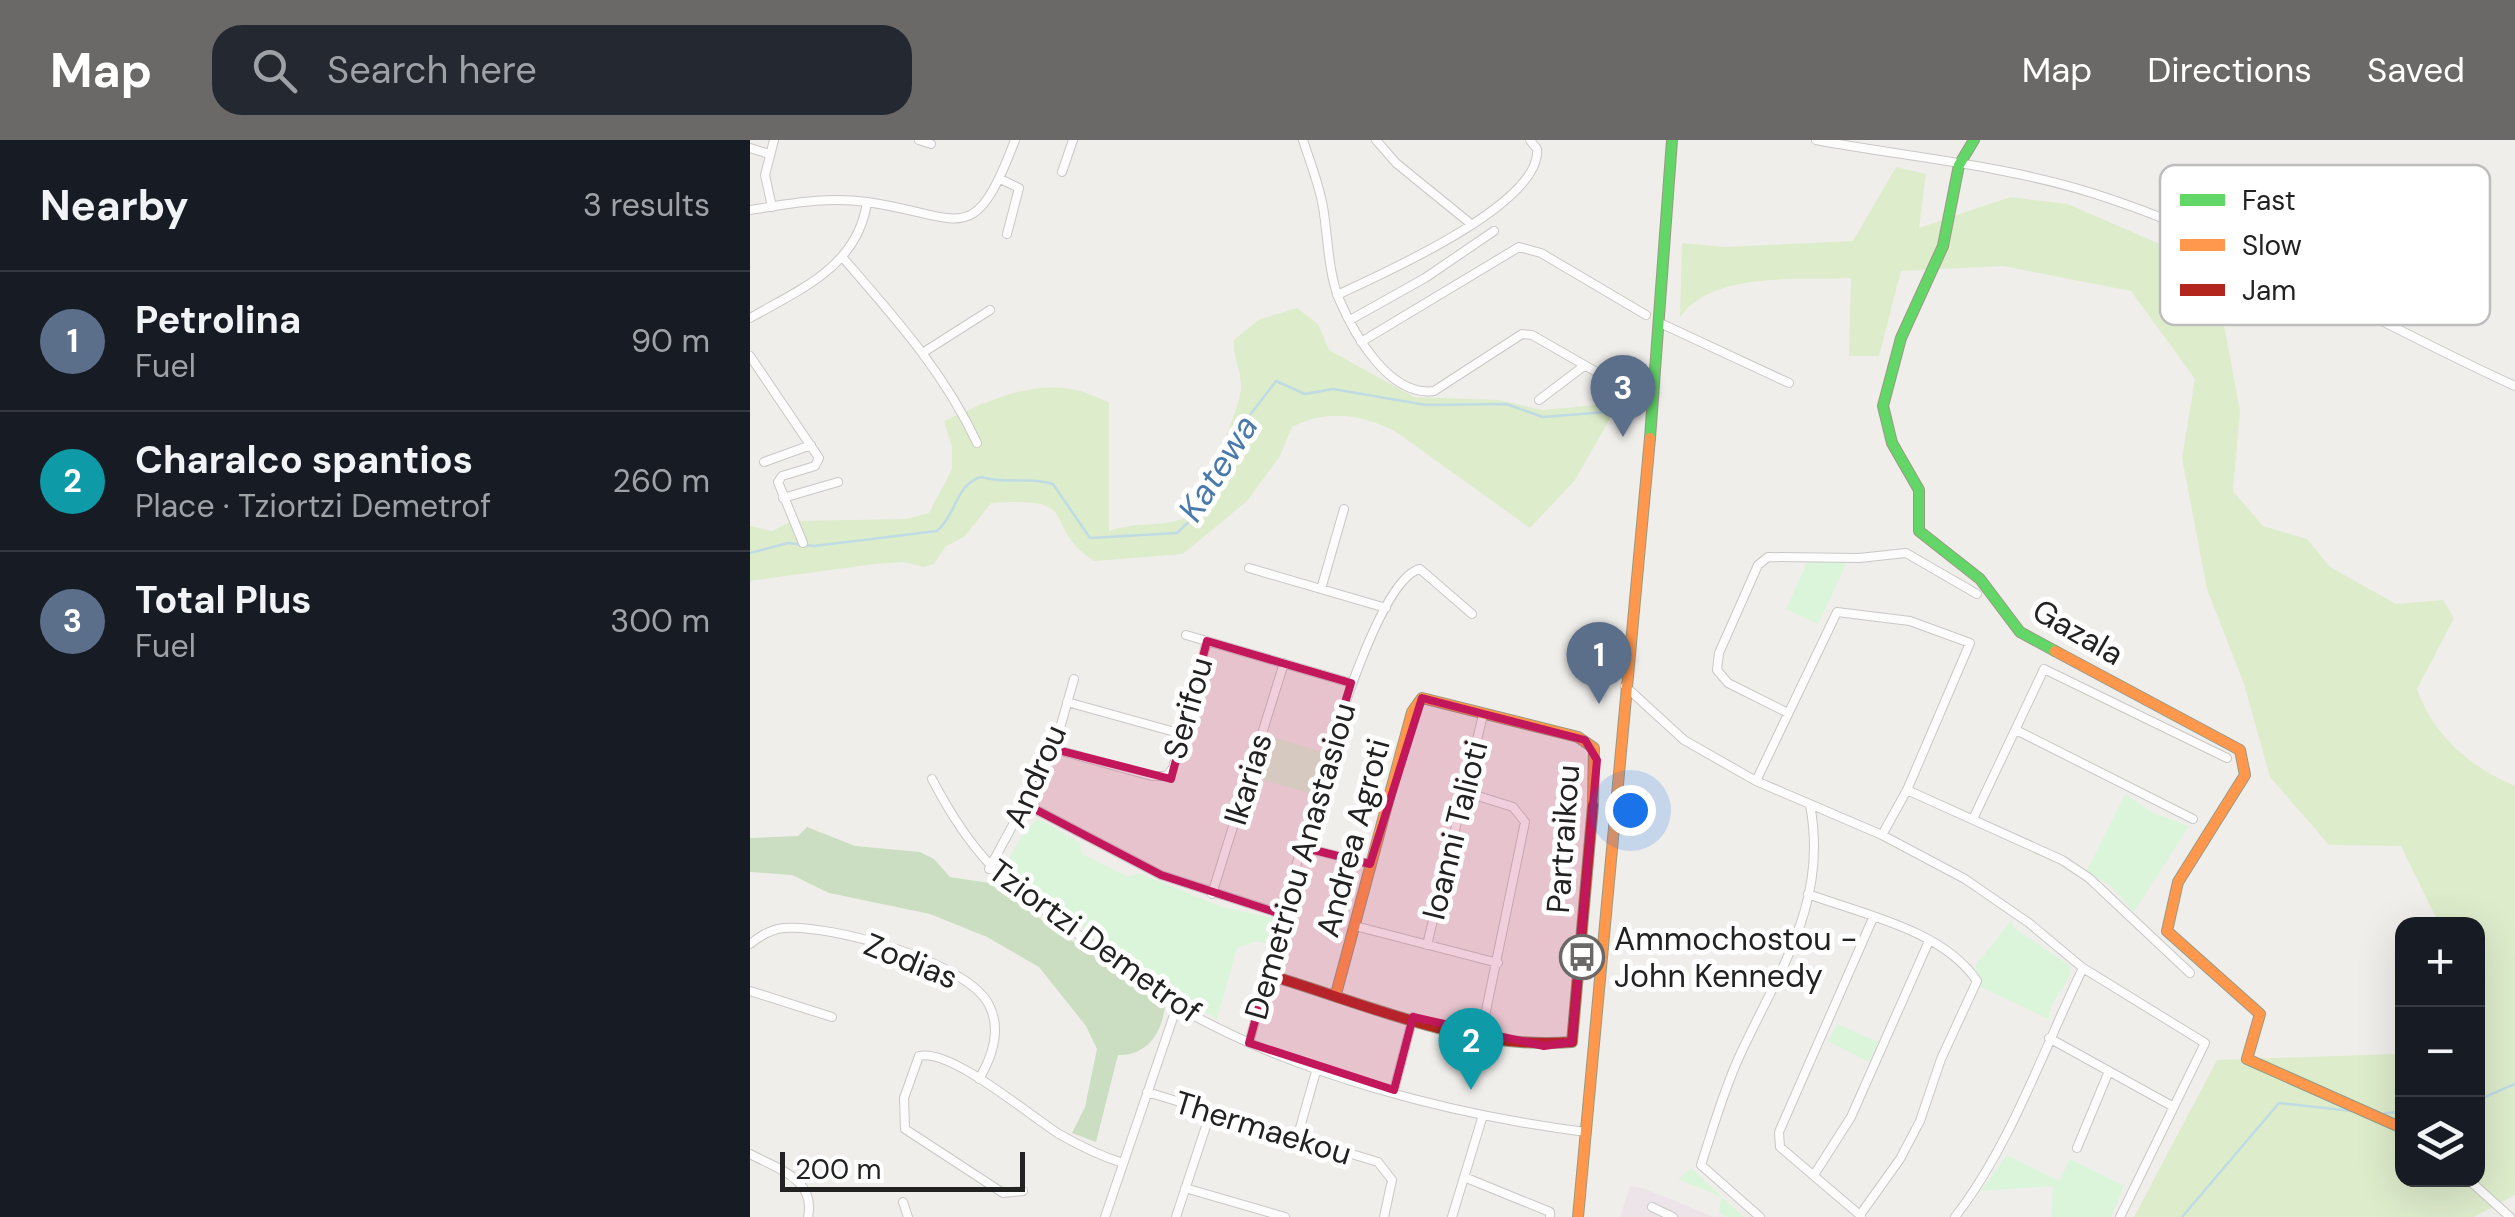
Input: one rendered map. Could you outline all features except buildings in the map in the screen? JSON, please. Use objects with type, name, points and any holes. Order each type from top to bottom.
[{"type":"street","points":[[772,207],[766,176],[774,140]]},
{"type":"street","points":[[920,140],[931,144]]},
{"type":"street","points":[[750,210],[827,200],[868,202],[941,220],[962,219],[985,206],[1015,140]]},
{"type":"street","points":[[1062,172],[1073,140]]},
{"type":"street","points":[[1303,140],[1322,202],[1338,295],[1361,342],[1412,390],[1427,392],[1441,386],[1518,334],[1532,335],[1614,382]]},
{"type":"street","points":[[1376,140],[1396,163],[1472,224]]},
{"type":"street","points":[[1338,295],[1472,224],[1499,205],[1533,171],[1538,155],[1530,140]]},
{"type":"street","points":[[1578,1217],[1676,140]]},
{"type":"street","points":[[1816,140],[2029,176],[2160,218]]},
{"type":"street","points":[[1959,165],[1974,140]]},
{"type":"street","points":[[750,148],[769,154]]},
{"type":"street","name":"Gazala","points":[[1959,165],[1943,246],[1889,376],[1883,406],[1886,428],[1915,476],[1919,531],[1980,578],[2020,632],[2230,742],[2245,758],[2244,775],[2178,882],[2167,931],[2260,1014],[2261,1024],[2247,1046],[2248,1059],[2395,1125]]},
{"type":"street","points":[[1000,178],[1020,188],[1007,234]]},
{"type":"street","points":[[750,318],[844,259],[861,228],[868,202]]},
{"type":"street","points":[[1350,320],[1425,278],[1494,231]]},
{"type":"street","points":[[1361,342],[1503,253],[1528,248],[1646,315]]},
{"type":"street","points":[[844,259],[924,352],[954,394],[977,443]]},
{"type":"street","points":[[924,352],[990,310]]},
{"type":"street","points":[[1660,323],[1789,383]]},
{"type":"street","points":[[2391,325],[2515,386]]},
{"type":"street","points":[[750,356],[819,462],[780,477],[783,498],[803,543]]},
{"type":"street","points":[[1539,400],[1584,366]]},
{"type":"street","points":[[764,462],[811,445]]},
{"type":"street","points":[[783,498],[838,482]]},
{"type":"street","points":[[1321,589],[1344,509]]},
{"type":"street","points":[[1788,713],[1728,683],[1716,670],[1719,653],[1752,580],[1768,557],[1859,558],[1906,553],[1977,594]]},
{"type":"street","points":[[1249,568],[1386,608]]},
{"type":"street","name":"Demetriou Anastasiou","points":[[1249,1043],[1351,683],[1386,608],[1409,574],[1420,570],[1429,573],[1472,614]]},
{"type":"street","points":[[1756,781],[1838,612],[1910,621],[1970,642],[1908,790],[1882,834]]},
{"type":"street","points":[[1186,636],[1351,683]]},
{"type":"street","name":"Serifou","points":[[1054,749],[1164,777],[1172,771],[1207,642]]},
{"type":"street","name":"Ikarias","points":[[1212,894],[1284,663]]},
{"type":"street","points":[[1973,820],[2044,668],[2226,758]]},
{"type":"street","name":"Androu","points":[[989,868],[1027,805],[1054,749],[1074,679]]},
{"type":"street","points":[[1625,686],[1640,695],[1675,733],[1756,781],[1882,834],[1997,901],[2083,968],[2204,1043],[2120,1217]]},
{"type":"street","name":"Andrea Agroti","points":[[1336,994],[1412,712],[1422,698],[1483,715]]},
{"type":"street","points":[[1067,702],[1182,734]]},
{"type":"street","name":"Partraikou","points":[[1269,975],[1481,1034],[1544,1046],[1572,1042],[1597,760],[1594,748],[1578,738],[1483,715]]},
{"type":"street","name":"Ioanni Talioti","points":[[1427,945],[1483,715]]},
{"type":"street","points":[[2016,730],[2193,819]]},
{"type":"street","name":"Tziortzi Demetrof","points":[[932,779],[957,828],[989,868],[1177,1006],[1249,1043],[1317,1068],[1483,1115],[1586,1132]]},
{"type":"street","points":[[1908,790],[2038,846],[2072,866],[2190,973]]},
{"type":"street","points":[[1465,792],[1513,806],[1525,822],[1481,1034]]},
{"type":"street","points":[[1027,805],[1161,876],[1284,915]]},
{"type":"street","points":[[1760,1217],[1701,1165],[1740,1055],[1783,974],[1808,894],[1814,824],[1810,805]]},
{"type":"street","points":[[1302,847],[1370,864]]},
{"type":"street","points":[[1808,894],[1873,918],[1929,941],[1968,968],[1977,981],[1941,1059],[1920,1121],[1861,1216],[1780,1146],[1779,1132],[1873,918]]},
{"type":"street","points":[[1355,926],[1498,962]]},
{"type":"street","name":"Zodias","points":[[750,944],[782,928],[832,932],[897,950],[966,981],[984,997],[995,1024],[991,1054],[978,1079]]},
{"type":"street","points":[[1814,1174],[1851,1116],[1929,941]]},
{"type":"street","points":[[1954,1217],[1989,1164],[2083,968]]},
{"type":"street","points":[[750,991],[832,1017]]},
{"type":"street","points":[[1105,1217],[1177,1006]]},
{"type":"street","points":[[1394,1090],[1414,1017]]},
{"type":"street","points":[[2049,1038],[2172,1106]]},
{"type":"street","points":[[1024,1191],[1003,1193],[904,1129],[904,1098],[922,1054],[936,1056],[978,1079],[1076,1144],[1122,1163]]},
{"type":"street","points":[[1297,1138],[1317,1068]]},
{"type":"street","points":[[2077,1148],[2110,1071]]},
{"type":"street","name":"Thermaekou","points":[[1147,1092],[1384,1166],[1392,1190],[1384,1217]]},
{"type":"street","points":[[1176,1217],[1210,1114]]},
{"type":"street","points":[[1452,1217],[1483,1115]]},
{"type":"street","points":[[751,1157],[805,1187],[810,1196],[808,1217]]},
{"type":"street","points":[[1464,1177],[1550,1212],[1550,1217]]},
{"type":"street","points":[[2477,1187],[2512,1217]]},
{"type":"street","points":[[1185,1188],[1285,1217]]},
{"type":"street","points":[[903,1202],[908,1217]]},
{"type":"street","points":[[1652,1208],[1672,1217]]},
{"type":"highlighted area","points":[[1207,641],[1351,683],[1302,847],[1370,864],[1422,698],[1585,740],[1597,760],[1572,1042],[1544,1046],[1413,1017],[1394,1090],[1249,1043],[1284,915],[1161,875],[1027,805],[1054,749],[1171,779]]},
{"type":"shaded area","points":[[1630,1186],[1643,1188],[1714,1217],[1620,1217]]},
{"type":"green space","points":[[1896,167],[1926,174],[1919,228],[2010,197],[2068,204],[2160,244],[2160,325],[2224,325],[2240,411],[2233,491],[2263,526],[2307,539],[2330,567],[2396,604],[2443,600],[2454,618],[2417,689],[2433,721],[2455,748],[2515,786],[2515,1195],[2474,1217],[2134,1217],[2217,1060],[2395,1053],[2395,1187],[2485,1187],[2485,917],[2436,917],[2401,846],[2329,845],[2270,777],[2244,684],[2207,589],[2182,458],[2195,379],[2131,291],[2003,266],[1901,271],[1879,356],[1849,356],[1851,278],[1783,279],[1735,285],[1695,302],[1680,317],[1682,243],[1724,247],[1853,241]]},
{"type":"green space","points":[[1297,308],[1318,324],[1329,350],[1414,397],[1499,400],[1542,410],[1607,404],[1616,408],[1575,480],[1530,528],[1396,432],[1370,421],[1331,416],[1292,427],[1280,456],[1247,501],[1183,554],[1094,561],[1077,548],[1051,509],[1021,502],[991,503],[965,536],[945,547],[934,564],[874,564],[750,581],[750,526],[772,531],[792,521],[907,519],[929,513],[952,469],[952,447],[944,421],[1026,390],[1067,388],[1109,403],[1109,531],[1188,517],[1220,451],[1240,397],[1234,340],[1258,320]]},
{"type":"green space","points":[[1807,562],[1847,562],[1818,624],[1786,609]]},
{"type":"green space","points":[[1269,736],[1323,752],[1311,794],[1257,778]]},
{"type":"green space","points":[[2125,794],[2153,813],[2189,826],[2134,912],[2111,886],[2086,872]]},
{"type":"green space","points":[[1039,819],[1080,843],[1082,854],[1128,877],[1139,873],[1222,907],[1279,919],[1273,946],[1257,941],[1237,948],[1217,1019],[1150,979],[1147,970],[1112,945],[1107,947],[1008,874],[1005,867],[1019,840]]},
{"type":"green space","points":[[807,827],[855,846],[920,852],[934,859],[950,877],[989,883],[1165,1006],[1152,1041],[1138,1051],[1118,1055],[1096,1142],[1072,1133],[1085,1107],[1097,1049],[1086,1026],[1039,967],[987,937],[930,914],[829,893],[792,875],[750,872],[750,838],[798,836]]},
{"type":"green space","points":[[2011,921],[2014,928],[2070,966],[2049,1019],[1981,987],[1975,966]]},
{"type":"green space","points":[[1837,1024],[1878,1042],[1869,1062],[1828,1041]]},
{"type":"green space","points":[[2007,1155],[2059,1181],[2070,1159],[2124,1186],[2111,1217],[2051,1217],[2053,1186],[1981,1191]]},
{"type":"green space","points":[[1691,1168],[1744,1217],[1726,1217],[1719,1212],[1721,1197],[1678,1179]]},
{"type":"waterway","name":"Katewa","points":[[750,553],[788,543],[814,546],[937,531],[966,486],[981,477],[1053,484],[1090,538],[1177,533],[1196,515],[1227,445],[1276,381],[1305,394],[1333,389],[1426,405],[1506,404],[1543,417],[1606,412]]},
{"type":"waterway","points":[[2485,1097],[2515,1084]]},
{"type":"waterway","points":[[2182,1217],[2279,1103],[2352,1111]]},
{"type":"waterway","points":[[2385,1113],[2395,1112]]},
{"type":"traffic: fast","points":[[1650,438],[1672,140]]},
{"type":"traffic: fast","points":[[1974,140],[1959,165],[1943,246],[1901,338],[1883,406],[1892,443],[1919,490],[1919,531],[1980,579],[2020,632],[2055,651]]},
{"type":"traffic: slow","points":[[1578,1217],[1650,438]]},
{"type":"traffic: slow","points":[[2055,651],[2240,750],[2245,775],[2178,882],[2167,931],[2260,1014],[2247,1059],[2395,1125]]},
{"type":"traffic: slow","points":[[1336,994],[1412,712],[1422,698],[1578,737],[1594,748],[1593,805]]},
{"type":"traffic: jam","points":[[1269,975],[1456,1032],[1533,1043],[1572,1042],[1593,805]]},
{"type":"place","name":"Total Plus","points":[[1623,437]]},
{"type":"place","name":"Petrolina","points":[[1599,704]]},
{"type":"place","name":"Ammochostou - John Kennedy","points":[[1582,957]]},
{"type":"place","name":"Charalco spantios","points":[[1471,1090]]}]
